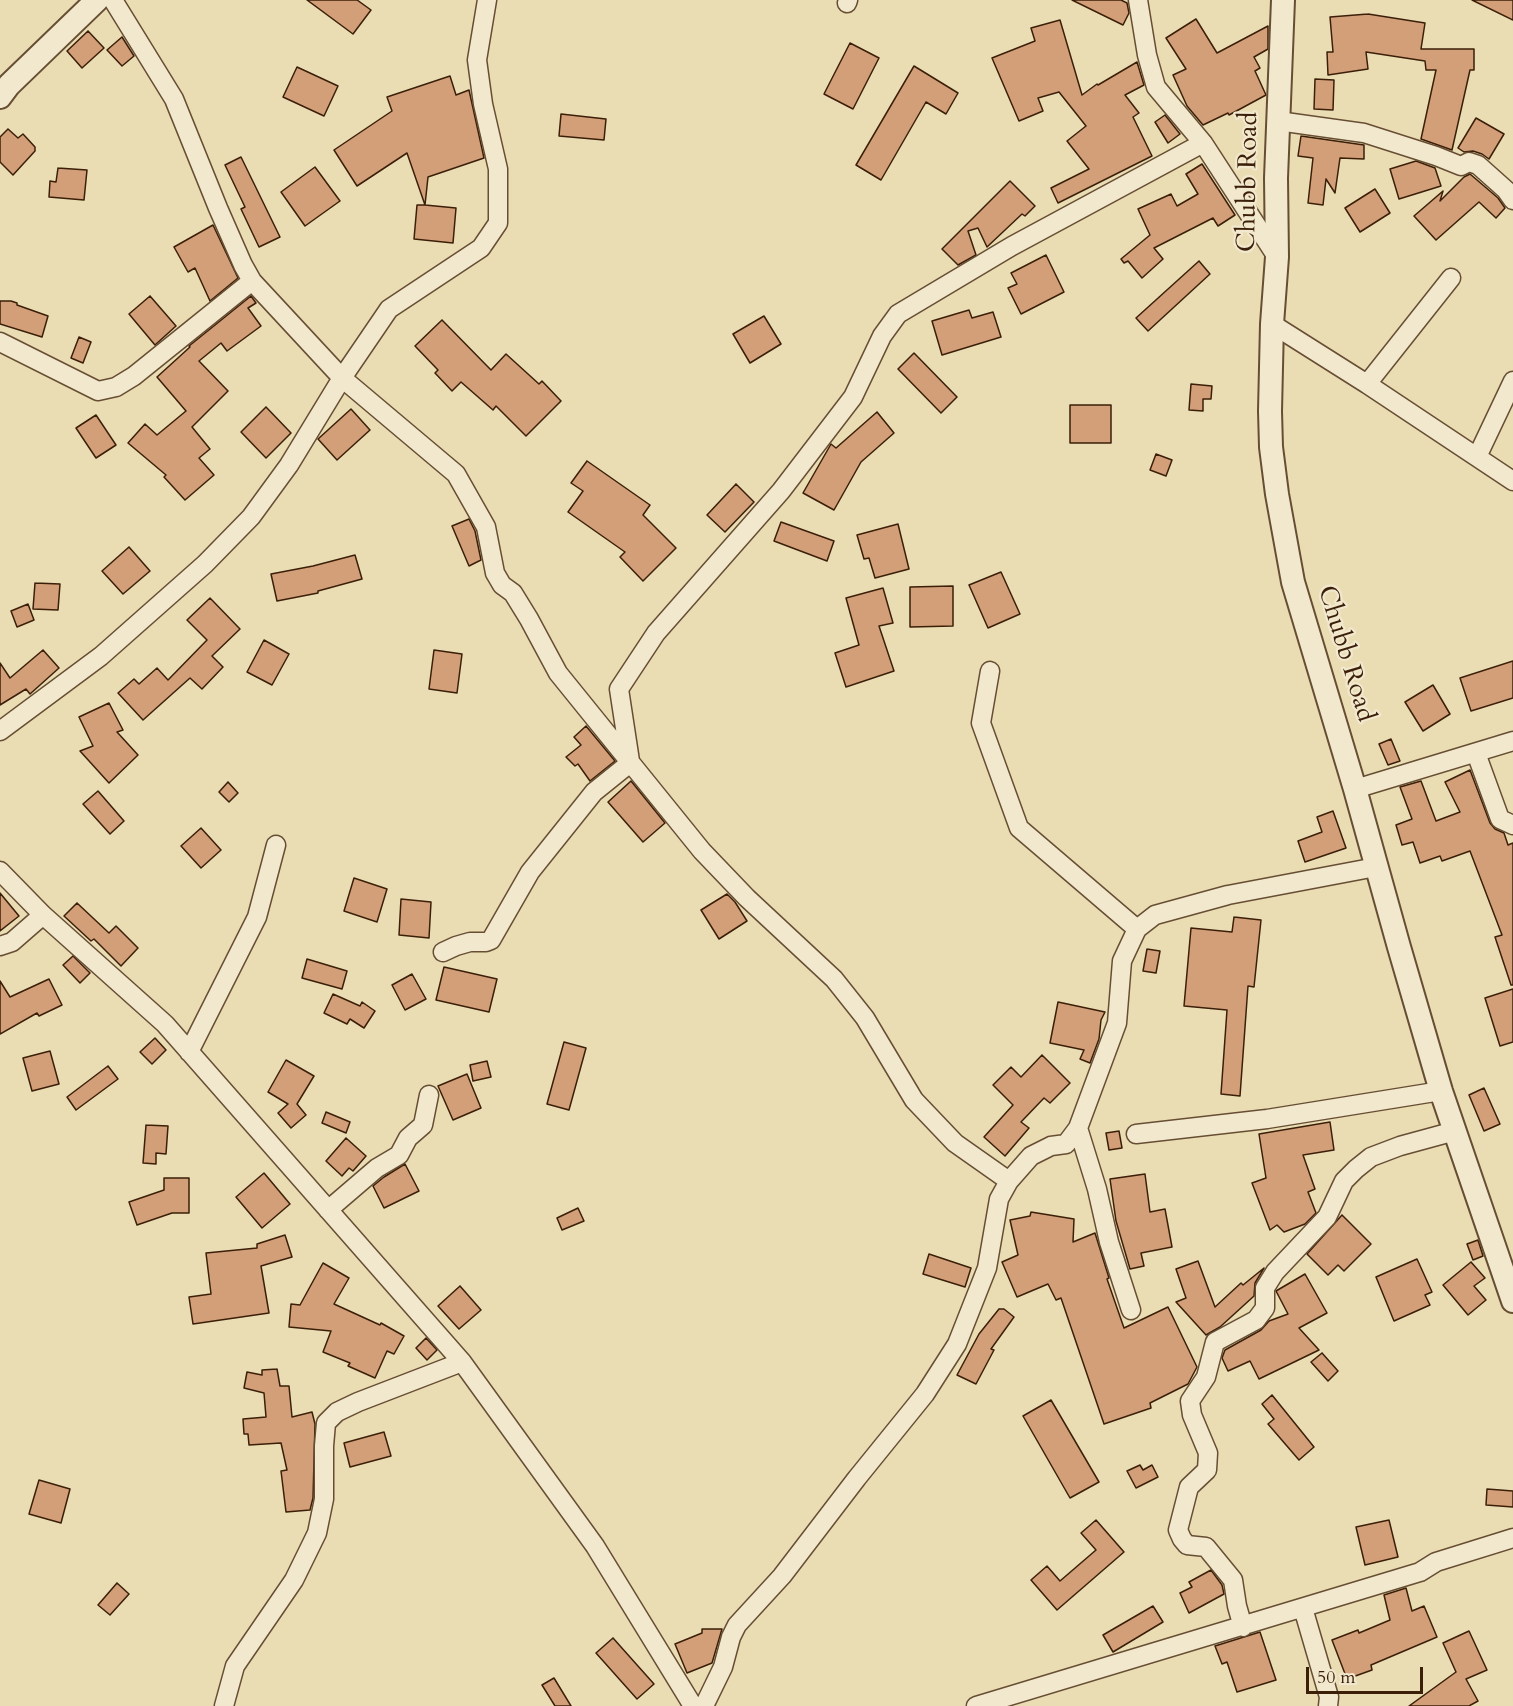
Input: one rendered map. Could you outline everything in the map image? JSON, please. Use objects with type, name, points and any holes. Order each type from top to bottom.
[{"type":"street","points":[[3,88],[97,0]]},
{"type":"street","points":[[113,0],[174,99],[218,208],[252,281],[342,378],[456,474],[486,527],[495,573],[502,585],[513,593],[558,673],[702,851],[747,898],[834,979],[864,1018],[914,1100],[955,1143],[1009,1181]]},
{"type":"street","points":[[0,731],[101,656],[205,564],[251,517],[289,465],[342,378],[388,309],[481,248],[498,223],[498,169],[483,104],[477,60],[487,0]]},
{"type":"street","points":[[1138,0],[1147,55],[1156,87],[1203,143],[1277,257]]},
{"type":"street","name":"Chubb Road","points":[[1283,0],[1276,178],[1277,257],[1272,324],[1270,411],[1271,447],[1279,505],[1293,582],[1441,1091],[1510,1288]]},
{"type":"street","points":[[1278,121],[1364,134],[1461,166],[1469,162],[1478,165],[1506,190],[1513,200]]},
{"type":"street","points":[[630,763],[619,689],[656,633],[781,492],[853,397],[882,336],[898,314],[1012,246],[1203,143]]},
{"type":"street","points":[[1367,384],[1451,278]]},
{"type":"street","points":[[0,342],[98,391],[116,387],[134,376],[252,281]]},
{"type":"street","points":[[1272,324],[1513,481]]},
{"type":"street","points":[[1477,457],[1513,381]]},
{"type":"street","points":[[990,671],[981,723],[1019,828],[1137,930]]},
{"type":"street","points":[[1355,789],[1513,741]]},
{"type":"street","points":[[1476,753],[1500,819],[1513,825]]},
{"type":"street","points":[[443,952],[470,942],[491,940],[530,872],[594,792],[630,763]]},
{"type":"street","points":[[189,1052],[257,917],[276,844]]},
{"type":"street","points":[[704,1706],[723,1667],[731,1637],[737,1625],[782,1576],[925,1394],[957,1344],[987,1268],[999,1199],[1009,1181],[1031,1156],[1051,1146],[1066,1143],[1078,1128],[1117,1023],[1122,961],[1137,930],[1155,915],[1218,898],[1376,867]]},
{"type":"street","points":[[0,871],[43,915],[165,1024],[462,1362],[595,1546],[693,1706]]},
{"type":"street","points":[[0,946],[12,942],[43,915]]},
{"type":"street","points":[[1136,1134],[1267,1119],[1441,1091]]},
{"type":"street","points":[[328,1210],[377,1168],[399,1155],[408,1138],[423,1125],[429,1095]]},
{"type":"street","points":[[1078,1128],[1097,1189],[1109,1242],[1131,1310]]},
{"type":"street","points":[[1243,1627],[1233,1580],[1206,1547],[1187,1545],[1178,1530],[1189,1487],[1207,1470],[1208,1454],[1192,1415],[1190,1401],[1206,1377],[1215,1342],[1256,1320],[1265,1308],[1265,1288],[1275,1272],[1327,1217],[1344,1181],[1356,1169],[1371,1157],[1400,1146],[1455,1131]]},
{"type":"street","points":[[224,1706],[235,1666],[294,1580],[316,1533],[324,1499],[326,1423],[337,1412],[358,1402],[462,1362]]},
{"type":"street","points":[[976,1706],[1420,1572],[1436,1562],[1513,1538]]},
{"type":"street","points":[[1303,1608],[1329,1697],[1328,1706]]},
{"type":"building","points":[[307,0],[357,0],[371,10],[353,34]]},
{"type":"building","points":[[1072,0],[1121,0],[1127,3],[1129,13],[1123,25]]},
{"type":"building","points":[[1472,0],[1513,0],[1513,20]]},
{"type":"building","points":[[1368,14],[1425,23],[1421,49],[1474,49],[1474,70],[1470,70],[1452,150],[1421,139],[1436,70],[1426,70],[1425,61],[1366,52],[1368,69],[1328,75],[1327,52],[1333,52],[1330,17]]},
{"type":"building","points":[[1196,19],[1217,53],[1268,26],[1268,49],[1254,57],[1260,68],[1255,71],[1266,95],[1229,115],[1228,113],[1203,125],[1187,106],[1173,75],[1186,69],[1166,38]]},
{"type":"building","points":[[1060,20],[1082,95],[1137,62],[1144,85],[1125,95],[1139,113],[1133,117],[1152,156],[1058,203],[1051,188],[1089,169],[1067,141],[1086,126],[1059,92],[1038,98],[1043,111],[1019,121],[992,58],[1035,41],[1031,28]]},
{"type":"building","points":[[88,31],[104,48],[82,68],[67,51]]},
{"type":"building","points":[[122,37],[134,56],[122,66],[107,50]]},
{"type":"building","points":[[850,43],[879,58],[853,109],[824,94]]},
{"type":"building","points":[[914,66],[958,93],[946,114],[926,102],[881,180],[856,165]]},
{"type":"building","points":[[297,67],[338,86],[324,116],[283,97]]},
{"type":"building","points":[[450,76],[456,95],[469,90],[484,158],[428,177],[425,205],[407,153],[357,186],[334,150],[392,111],[387,97]]},
{"type":"building","points":[[1315,79],[1334,80],[1333,110],[1314,109]]},
{"type":"building","points":[[561,114],[606,119],[604,140],[559,136]]},
{"type":"building","points":[[1165,115],[1180,134],[1168,143],[1155,122]]},
{"type":"building","points":[[1476,118],[1504,134],[1489,159],[1482,154],[1473,151],[1464,152],[1458,148]]},
{"type":"building","points":[[8,129],[18,138],[23,134],[35,147],[35,151],[13,175],[0,162],[0,137]]},
{"type":"building","points":[[1301,136],[1364,145],[1364,159],[1340,158],[1335,193],[1326,179],[1323,205],[1308,203],[1313,158],[1298,156]]},
{"type":"building","points":[[241,157],[280,237],[259,247],[241,209],[245,207],[225,165]]},
{"type":"building","points":[[1416,161],[1435,168],[1441,186],[1399,199],[1390,169]]},
{"type":"building","points":[[1202,164],[1235,215],[1218,226],[1213,218],[1154,248],[1163,259],[1142,278],[1128,261],[1124,263],[1121,259],[1150,235],[1138,209],[1171,194],[1177,206],[1198,194],[1186,174]]},
{"type":"building","points":[[315,167],[340,201],[305,226],[281,192]]},
{"type":"building","points":[[58,168],[87,170],[84,200],[49,197],[50,181],[56,182]]},
{"type":"building","points":[[1470,174],[1498,198],[1505,208],[1496,218],[1479,202],[1436,240],[1414,216],[1443,191],[1440,201]]},
{"type":"building","points":[[1010,181],[1035,206],[1025,216],[1022,214],[987,247],[978,228],[968,231],[976,255],[958,265],[942,249]]},
{"type":"building","points":[[1375,189],[1390,213],[1360,232],[1345,208]]},
{"type":"building","points":[[417,205],[456,208],[453,243],[414,239]]},
{"type":"building","points":[[213,225],[238,278],[210,301],[195,268],[188,272],[174,247]]},
{"type":"building","points":[[1046,255],[1064,292],[1021,314],[1008,288],[1017,284],[1011,273]]},
{"type":"building","points":[[1199,261],[1210,274],[1148,331],[1136,318]]},
{"type":"building","points":[[150,296],[176,326],[155,345],[129,314]]},
{"type":"building","points":[[251,296],[256,303],[248,308],[261,326],[227,351],[221,343],[199,361],[228,391],[192,427],[210,449],[199,458],[214,475],[185,500],[164,477],[166,475],[128,443],[145,424],[157,435],[186,411],[157,377],[189,346]]},
{"type":"building","points":[[0,301],[11,301],[48,316],[42,337],[0,324]]},
{"type":"building","points":[[969,310],[972,318],[993,312],[1001,337],[942,355],[932,321]]},
{"type":"building","points":[[764,316],[781,344],[750,363],[733,334]]},
{"type":"building","points":[[442,320],[491,370],[506,354],[539,384],[542,381],[561,401],[526,436],[496,406],[493,410],[461,382],[452,391],[435,373],[438,370],[415,346]]},
{"type":"building","points":[[79,337],[91,342],[83,363],[71,358]]},
{"type":"building","points":[[914,353],[957,397],[941,413],[898,369]]},
{"type":"building","points":[[1191,384],[1212,386],[1211,399],[1203,399],[1203,411],[1189,410]]},
{"type":"building","points":[[1070,405],[1111,405],[1111,443],[1070,443]]},
{"type":"building","points":[[266,407],[291,433],[266,458],[241,432]]},
{"type":"building","points":[[351,409],[370,430],[337,460],[318,439]]},
{"type":"building","points":[[877,412],[894,433],[861,462],[834,510],[803,493],[831,444],[836,448]]},
{"type":"building","points":[[96,415],[116,445],[96,458],[76,428]]},
{"type":"building","points":[[1156,454],[1172,460],[1166,476],[1150,470]]},
{"type":"building","points":[[587,461],[650,505],[643,515],[676,548],[643,581],[620,557],[625,552],[568,512],[583,491],[571,483]]},
{"type":"building","points":[[736,484],[754,502],[725,532],[707,515]]},
{"type":"building","points":[[469,519],[475,531],[481,560],[469,566],[452,526]]},
{"type":"building","points":[[781,522],[834,541],[827,561],[774,541]]},
{"type":"building","points":[[898,524],[909,569],[875,578],[869,558],[864,559],[857,535]]},
{"type":"building","points":[[129,547],[150,571],[123,594],[102,571]]},
{"type":"building","points":[[355,555],[362,579],[318,591],[318,593],[277,601],[271,574]]},
{"type":"building","points":[[1001,572],[1020,614],[988,628],[969,585]]},
{"type":"building","points":[[35,583],[60,584],[58,610],[33,609]]},
{"type":"building","points":[[953,586],[953,626],[910,627],[910,587]]},
{"type":"building","points":[[883,588],[893,623],[879,626],[894,671],[846,687],[835,653],[859,645],[846,598]]},
{"type":"building","points":[[210,598],[240,629],[212,656],[223,667],[202,689],[190,678],[143,720],[118,693],[134,679],[139,684],[157,668],[168,680],[207,640],[187,620]]},
{"type":"building","points":[[28,604],[34,620],[17,627],[11,611]]},
{"type":"building","points":[[264,640],[289,654],[272,685],[247,672]]},
{"type":"building","points":[[43,650],[59,668],[30,694],[26,689],[0,705],[0,663],[10,678]]},
{"type":"building","points":[[434,650],[462,654],[457,693],[429,689]]},
{"type":"building","points":[[1513,661],[1513,698],[1471,711],[1460,678]]},
{"type":"building","points":[[1433,685],[1450,714],[1423,731],[1405,702]]},
{"type":"building","points":[[109,703],[123,730],[117,732],[138,755],[109,783],[80,751],[93,746],[79,717]]},
{"type":"building","points":[[586,726],[615,761],[590,781],[578,764],[575,766],[566,757],[581,745],[574,737]]},
{"type":"building","points":[[1391,739],[1400,761],[1388,765],[1379,744]]},
{"type":"building","points":[[1470,770],[1490,823],[1495,829],[1504,833],[1508,845],[1513,843],[1513,985],[1511,985],[1495,937],[1502,935],[1470,851],[1442,861],[1440,856],[1420,863],[1413,842],[1402,845],[1396,825],[1412,819],[1400,787],[1421,781],[1436,821],[1460,812],[1445,782]]},
{"type":"building","points":[[631,781],[665,823],[643,842],[608,802]]},
{"type":"building","points":[[228,782],[238,793],[229,802],[219,792]]},
{"type":"building","points":[[98,791],[124,821],[110,834],[83,804]]},
{"type":"building","points":[[1333,811],[1346,848],[1305,862],[1298,841],[1322,832],[1317,817]]},
{"type":"building","points":[[201,828],[221,850],[201,868],[181,846]]},
{"type":"building","points":[[354,878],[387,889],[377,922],[344,911]]},
{"type":"building","points":[[0,893],[19,916],[0,931]]},
{"type":"building","points":[[727,894],[747,921],[719,939],[701,910]]},
{"type":"building","points":[[401,899],[431,902],[429,938],[399,935]]},
{"type":"building","points":[[77,903],[109,933],[116,926],[138,948],[121,966],[94,939],[91,941],[64,916]]},
{"type":"building","points":[[1234,917],[1261,920],[1254,987],[1248,986],[1240,1096],[1221,1094],[1227,1010],[1184,1006],[1191,928],[1232,932]]},
{"type":"building","points":[[1147,949],[1160,951],[1156,973],[1143,971]]},
{"type":"building","points":[[73,956],[90,973],[80,983],[63,965]]},
{"type":"building","points":[[307,959],[347,971],[342,989],[302,978]]},
{"type":"building","points":[[444,967],[497,979],[489,1012],[436,1000]]},
{"type":"building","points":[[412,974],[426,999],[405,1010],[392,985]]},
{"type":"building","points":[[49,979],[62,1005],[39,1016],[37,1013],[0,1034],[0,981],[10,997]]},
{"type":"building","points":[[1513,989],[1513,1042],[1500,1046],[1485,998]]},
{"type":"building","points":[[333,994],[360,1006],[362,1002],[375,1011],[364,1028],[350,1019],[347,1024],[324,1013]]},
{"type":"building","points":[[1058,1002],[1105,1012],[1101,1020],[1099,1039],[1090,1063],[1080,1059],[1084,1050],[1050,1043]]},
{"type":"building","points":[[155,1038],[166,1050],[152,1064],[140,1052]]},
{"type":"building","points":[[564,1042],[586,1048],[569,1110],[547,1104]]},
{"type":"building","points":[[50,1051],[59,1084],[32,1091],[23,1058]]},
{"type":"building","points":[[1042,1055],[1070,1083],[1050,1103],[1044,1098],[1021,1122],[1029,1128],[1005,1156],[984,1137],[1013,1105],[993,1085],[1011,1067],[1021,1077]]},
{"type":"building","points":[[286,1060],[314,1076],[297,1104],[306,1115],[291,1128],[278,1113],[288,1104],[268,1092]]},
{"type":"building","points":[[487,1061],[491,1077],[473,1081],[470,1065]]},
{"type":"building","points":[[108,1066],[118,1079],[76,1110],[67,1097]]},
{"type":"building","points":[[467,1074],[481,1108],[453,1120],[438,1086]]},
{"type":"building","points":[[1484,1088],[1500,1124],[1484,1131],[1469,1095]]},
{"type":"building","points":[[326,1112],[350,1122],[346,1133],[322,1123]]},
{"type":"building","points":[[1330,1122],[1334,1150],[1303,1155],[1315,1189],[1308,1192],[1316,1213],[1305,1224],[1284,1232],[1277,1225],[1270,1230],[1252,1183],[1266,1178],[1259,1134]]},
{"type":"building","points":[[146,1125],[168,1126],[166,1154],[156,1153],[156,1164],[143,1163]]},
{"type":"building","points":[[1119,1131],[1122,1148],[1109,1150],[1106,1133]]},
{"type":"building","points":[[346,1138],[366,1156],[353,1171],[349,1168],[342,1176],[326,1161]]},
{"type":"building","points":[[405,1164],[419,1191],[384,1208],[373,1186]]},
{"type":"building","points":[[264,1173],[290,1204],[262,1228],[236,1197]]},
{"type":"building","points":[[1145,1174],[1150,1212],[1165,1209],[1172,1247],[1141,1253],[1144,1266],[1130,1269],[1116,1221],[1110,1179]]},
{"type":"building","points":[[164,1178],[189,1178],[189,1213],[172,1213],[137,1225],[129,1202],[164,1190]]},
{"type":"building","points":[[578,1208],[584,1221],[562,1230],[557,1218]]},
{"type":"building","points":[[1031,1212],[1074,1219],[1073,1242],[1095,1233],[1109,1278],[1107,1279],[1124,1328],[1168,1307],[1197,1367],[1188,1384],[1150,1403],[1151,1408],[1104,1424],[1061,1298],[1056,1300],[1048,1284],[1017,1297],[1002,1262],[1018,1255],[1010,1220],[1030,1216]]},
{"type":"building","points":[[1342,1215],[1371,1244],[1344,1271],[1338,1265],[1328,1275],[1307,1254]]},
{"type":"building","points":[[285,1235],[292,1257],[261,1266],[269,1313],[193,1324],[189,1297],[211,1294],[206,1253],[257,1248],[257,1244]]},
{"type":"building","points":[[1478,1240],[1483,1256],[1473,1260],[1467,1244]]},
{"type":"building","points":[[929,1254],[971,1268],[965,1287],[923,1274]]},
{"type":"building","points":[[1417,1259],[1432,1292],[1425,1295],[1430,1305],[1394,1321],[1376,1277]]},
{"type":"building","points":[[1198,1261],[1215,1307],[1241,1283],[1243,1285],[1264,1268],[1255,1283],[1254,1296],[1220,1327],[1206,1335],[1176,1302],[1186,1298],[1176,1269]]},
{"type":"building","points":[[1471,1262],[1485,1278],[1474,1286],[1486,1300],[1468,1315],[1443,1285]]},
{"type":"building","points":[[323,1263],[349,1278],[334,1304],[380,1325],[381,1323],[404,1336],[394,1354],[387,1351],[375,1378],[348,1366],[350,1363],[323,1352],[331,1331],[289,1327],[291,1304],[300,1305]]},
{"type":"building","points":[[1305,1274],[1327,1313],[1299,1328],[1319,1350],[1259,1379],[1250,1361],[1228,1371],[1222,1358],[1225,1350],[1261,1330],[1269,1321],[1288,1314],[1276,1291]]},
{"type":"building","points":[[460,1286],[481,1310],[459,1329],[438,1306]]},
{"type":"building","points":[[999,1309],[1004,1309],[1014,1317],[991,1349],[994,1350],[976,1384],[957,1375],[979,1334]]},
{"type":"building","points":[[426,1338],[437,1350],[427,1360],[416,1348]]},
{"type":"building","points":[[1322,1353],[1338,1371],[1328,1381],[1311,1362]]},
{"type":"building","points":[[277,1369],[280,1386],[289,1386],[292,1417],[312,1412],[315,1424],[313,1498],[310,1510],[286,1512],[281,1471],[287,1470],[281,1443],[249,1445],[248,1434],[244,1434],[243,1419],[266,1417],[264,1393],[244,1388],[247,1372],[262,1375],[262,1370]]},
{"type":"building","points":[[1272,1395],[1314,1447],[1299,1460],[1268,1424],[1274,1419],[1262,1404]]},
{"type":"building","points":[[1051,1400],[1099,1482],[1070,1498],[1023,1416]]},
{"type":"building","points":[[384,1432],[391,1456],[350,1467],[344,1443]]},
{"type":"building","points":[[1140,1465],[1143,1470],[1152,1465],[1158,1477],[1136,1488],[1127,1471]]},
{"type":"building","points":[[39,1480],[70,1489],[61,1523],[29,1514]]},
{"type":"building","points":[[1487,1489],[1513,1491],[1513,1507],[1486,1505]]},
{"type":"building","points":[[1096,1520],[1124,1552],[1057,1610],[1031,1580],[1047,1566],[1060,1581],[1096,1550],[1081,1533]]},
{"type":"building","points":[[1389,1520],[1398,1557],[1365,1565],[1356,1527]]},
{"type":"building","points":[[1211,1570],[1222,1585],[1224,1594],[1189,1613],[1180,1593],[1192,1587],[1189,1582]]},
{"type":"building","points":[[117,1583],[129,1594],[110,1615],[98,1605]]},
{"type":"building","points":[[1406,1588],[1412,1611],[1424,1606],[1437,1637],[1371,1665],[1372,1670],[1347,1679],[1332,1640],[1358,1630],[1359,1633],[1390,1620],[1384,1595]]},
{"type":"building","points":[[1153,1606],[1163,1622],[1113,1652],[1103,1635]]},
{"type":"building","points":[[702,1629],[722,1629],[712,1663],[687,1673],[675,1644],[702,1633]]},
{"type":"building","points":[[1469,1631],[1487,1670],[1466,1679],[1478,1701],[1469,1706],[1409,1706],[1456,1672],[1443,1643]]},
{"type":"building","points":[[1260,1632],[1276,1680],[1237,1692],[1227,1662],[1222,1664],[1215,1646]]},
{"type":"building","points":[[613,1638],[654,1684],[637,1699],[596,1653]]},
{"type":"building","points":[[554,1678],[571,1706],[555,1706],[542,1685]]}]
